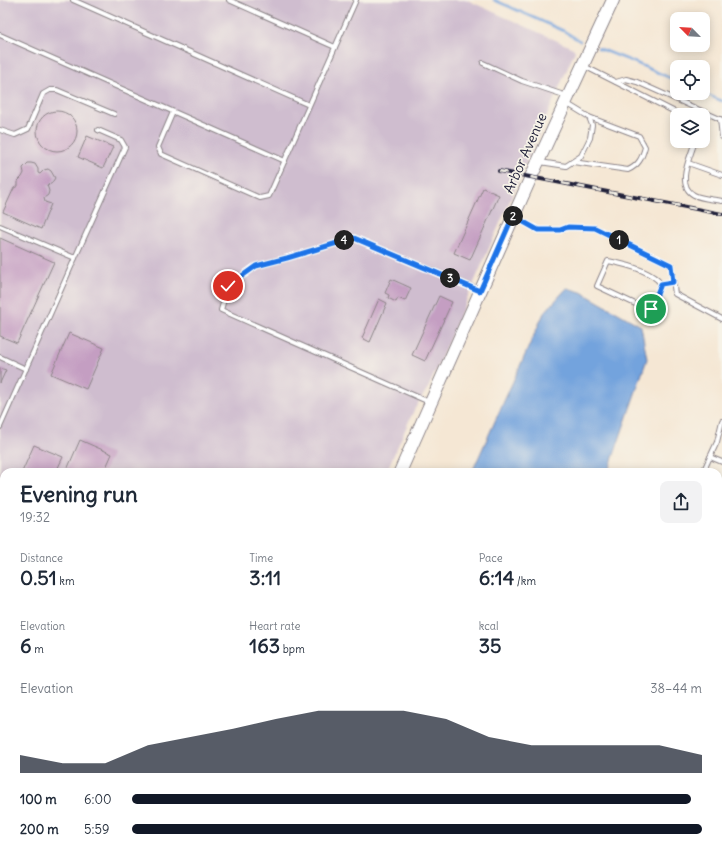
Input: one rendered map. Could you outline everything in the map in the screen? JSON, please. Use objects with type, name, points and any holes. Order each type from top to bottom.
[{"type":"street","name":"Arbor Avenue","points":[[402,468],[513,216],[612,0]]},
{"type":"lane","points":[[73,0],[309,105]]},
{"type":"lane","points":[[229,0],[335,47]]},
{"type":"lane","points":[[173,112],[158,147],[161,154],[260,198],[269,196],[356,0]]},
{"type":"lane","points":[[0,35],[284,161]]},
{"type":"lane","points":[[483,63],[566,99],[589,117],[639,136],[645,147],[642,159],[634,167],[628,170],[574,162]]},
{"type":"lane","points":[[582,65],[670,109]]},
{"type":"lane","points":[[616,82],[626,79],[637,82],[721,119],[722,137]]},
{"type":"lane","points":[[0,130],[15,135],[28,129],[43,94],[50,90],[57,90],[114,114]]},
{"type":"lane","points":[[538,161],[566,166],[581,156],[590,138],[592,125],[589,117]]},
{"type":"lane","points":[[0,427],[124,147],[121,140],[98,130]]},
{"type":"lane","points":[[693,148],[684,177],[685,186],[689,192],[696,196],[722,201]]},
{"type":"lane","points":[[688,163],[722,175]]},
{"type":"lane","points":[[513,216],[538,230],[560,230],[568,227],[595,228],[671,265],[675,294],[722,319]]},
{"type":"lane","points":[[0,226],[75,258]]},
{"type":"lane","points":[[430,403],[221,310],[228,286],[256,266],[354,238],[480,291]]},
{"type":"lane","points":[[608,261],[623,263],[657,278],[661,284],[651,309],[646,309],[597,286],[608,261]]},
{"type":"lane","points":[[661,284],[673,282]]},
{"type":"lane","points":[[0,357],[26,369]]},
{"type":"lane","points":[[706,468],[717,442],[722,421]]},
{"type":"lane","points":[[710,457],[722,462]]},
{"type":"shaded area","points":[[0,0],[467,0],[573,48],[575,51],[429,386],[414,410],[388,468],[0,468]]},
{"type":"water","points":[[567,288],[581,292],[641,326],[647,359],[609,468],[474,468],[544,313]]},
{"type":"building","points":[[53,111],[61,111],[68,114],[74,120],[77,131],[74,142],[68,148],[61,151],[53,151],[46,148],[40,142],[37,135],[37,127],[40,120],[46,114]]},
{"type":"building","points":[[87,136],[113,147],[103,168],[78,157]]},
{"type":"building","points":[[28,163],[35,164],[38,169],[38,173],[40,174],[44,170],[48,169],[55,178],[51,184],[47,185],[49,191],[48,195],[44,198],[45,202],[51,204],[41,229],[3,212],[14,188],[18,186],[18,181],[24,173],[23,168]]},
{"type":"building","points":[[483,188],[499,195],[470,260],[454,253]]},
{"type":"building","points":[[0,238],[54,262],[17,343],[0,336]]},
{"type":"building","points":[[391,279],[411,288],[405,301],[398,298],[396,302],[388,298],[389,295],[385,293]]},
{"type":"building","points":[[439,296],[452,302],[425,361],[412,355]]},
{"type":"building","points":[[379,299],[387,303],[370,342],[362,338]]},
{"type":"building","points":[[69,333],[104,348],[86,389],[51,374]]},
{"type":"building","points":[[0,368],[6,370],[0,383]]},
{"type":"building","points":[[80,440],[112,454],[106,468],[68,468]]},
{"type":"building","points":[[34,445],[63,457],[58,468],[24,468]]},
{"type":"waterway","points":[[494,0],[564,31],[580,41]]},
{"type":"waterway","points":[[598,48],[670,78]]},
{"type":"waterway","points":[[710,96],[722,101]]},
{"type":"railway","points":[[499,171],[722,214]]},
{"type":"route","points":[[228,286],[256,266],[354,238],[480,291],[513,216],[538,230],[560,230],[568,227],[595,228],[671,265],[673,282],[661,284],[651,309]]}]
